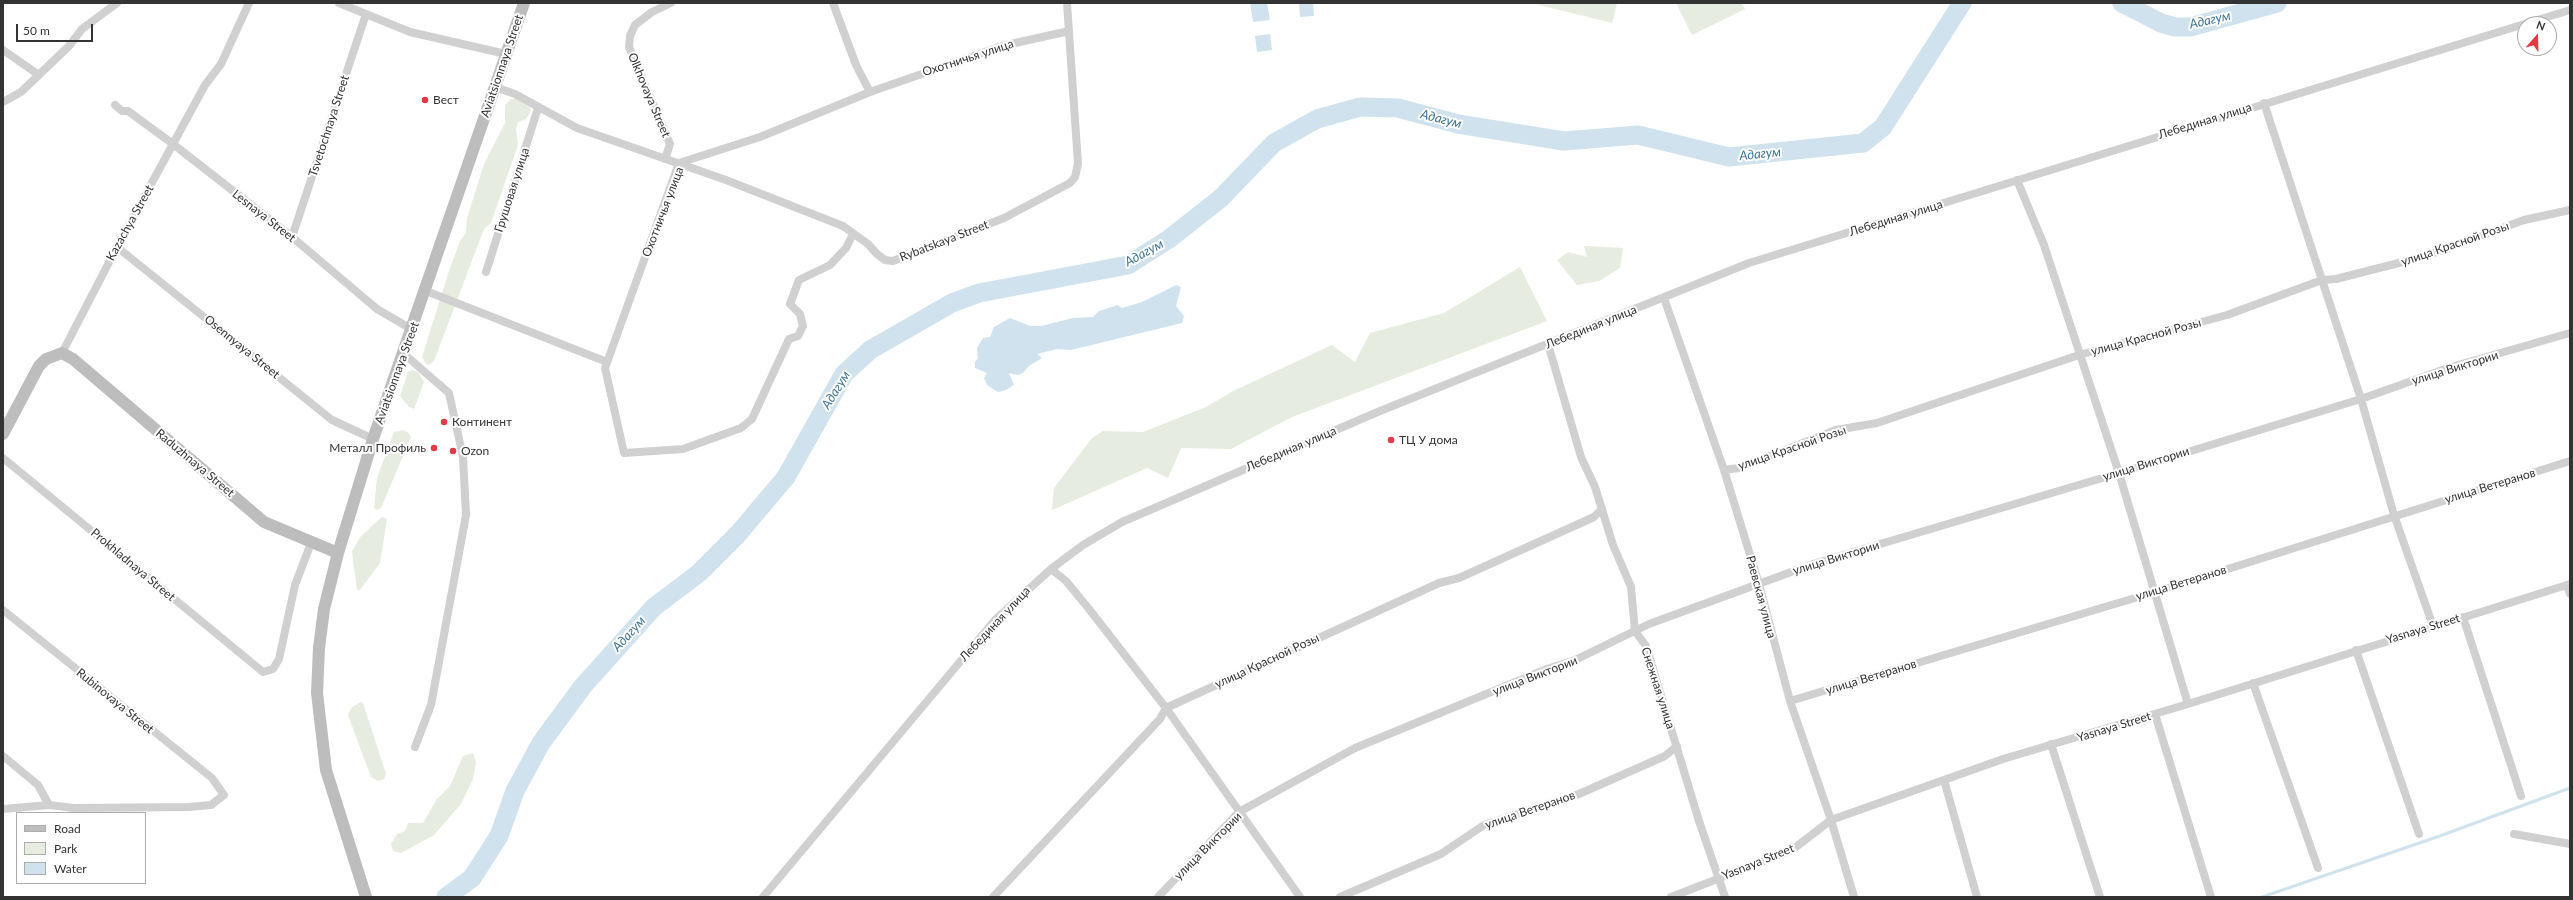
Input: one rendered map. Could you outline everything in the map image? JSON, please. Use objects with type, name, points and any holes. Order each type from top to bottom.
[{"type":"main road","name":"Aviatsionnaya Street","points":[[366,897],[348,844],[326,770],[317,694],[319,648],[324,609],[338,553],[373,440],[413,330],[524,3]]},
{"type":"main road","points":[[3,434],[39,366],[46,359],[62,353]]},
{"type":"main road","name":"Raduzhnaya Street","points":[[62,353],[73,359],[264,522],[311,543],[338,553]]},
{"type":"street","points":[[3,102],[21,92],[69,46],[82,29],[117,3]]},
{"type":"street","name":"Kazachya Street","points":[[62,353],[117,247],[205,85],[220,64],[249,3]]},
{"type":"street","points":[[339,3],[410,32],[506,54]]},
{"type":"street","name":"Olkhovaya Street","points":[[665,159],[670,144],[629,47],[630,36],[635,25],[652,12],[671,3]]},
{"type":"street","points":[[833,3],[856,65],[870,92]]},
{"type":"street","points":[[1067,3],[1069,31]]},
{"type":"street","name":"Лебединая улица","points":[[764,897],[995,620],[1023,592],[1051,569],[1083,545],[1122,522],[1380,411],[1750,263],[2264,103],[2570,10]]},
{"type":"street","name":"Tsvetochnaya Street","points":[[292,237],[366,14]]},
{"type":"street","name":"Rybatskaya Street","points":[[495,87],[515,94],[538,108],[577,128],[792,205],[843,226],[868,244],[885,260],[893,261],[1004,218],[1070,183],[1075,177],[1078,164],[1069,31]]},
{"type":"street","name":"Охотничья улица","points":[[853,234],[846,248],[830,265],[799,280],[790,304],[800,314],[803,326],[798,336],[789,340],[752,419],[742,428],[682,449],[624,453],[605,368],[679,164],[760,137],[870,92],[1002,46],[1069,31]]},
{"type":"street","points":[[3,50],[39,75]]},
{"type":"street","points":[[2264,103],[2361,399],[2394,515],[2433,626]]},
{"type":"street","name":"Lesnaya Street","points":[[115,105],[122,111],[128,111],[173,144],[292,237],[377,309],[413,330]]},
{"type":"street","name":"Грушовая улица","points":[[486,272],[538,108]]},
{"type":"street","points":[[2017,180],[2044,246],[2119,473],[2188,704]]},
{"type":"street","name":"улица Красной Розы","points":[[1724,470],[1739,468],[1836,430],[1877,423],[2079,355],[2227,315],[2322,280],[2336,279],[2426,256],[2524,220],[2570,210]]},
{"type":"street","name":"Osennyaya Street","points":[[117,247],[332,420],[373,440]]},
{"type":"street","points":[[426,291],[607,362]]},
{"type":"street","name":"Раевская улица","points":[[1664,298],[1724,470],[1759,584],[1790,702],[1831,820],[1854,897]]},
{"type":"street","name":"улица Виктории","points":[[1158,897],[1239,812],[1355,748],[1547,669],[1575,660],[1635,631],[1813,564],[2119,473],[2361,399],[2448,368],[2570,333]]},
{"type":"street","name":"Снежная улица","points":[[1548,344],[1581,458],[1602,509],[1613,546],[1631,587],[1635,631],[1646,646],[1725,897]]},
{"type":"street","points":[[404,354],[449,393],[463,457],[466,515],[431,705],[415,747]]},
{"type":"street","name":"Prokhladnaya Street","points":[[3,458],[263,672],[273,669],[279,659],[295,585],[311,543]]},
{"type":"street","name":"улица Ветеранов","points":[[1790,702],[2155,592],[2394,515],[2570,461]]},
{"type":"street","name":"улица Красной Розы","points":[[1166,708],[1440,582],[1459,578],[1594,517],[1602,509]]},
{"type":"street","points":[[1051,569],[1066,581],[1166,708],[1300,897]]},
{"type":"street","points":[[2569,585],[2570,594]]},
{"type":"street","name":"Yasnaya Street","points":[[1671,897],[1792,850],[1831,820],[1944,780],[2051,744],[2188,704],[2356,650],[2569,585]]},
{"type":"street","name":"Rubinovaya Street","points":[[3,610],[212,778],[224,795],[211,805],[189,807],[74,808],[49,805]]},
{"type":"street","points":[[2463,617],[2521,796]]},
{"type":"street","points":[[2356,650],[2419,834]]},
{"type":"street","points":[[2253,684],[2318,868]]},
{"type":"street","points":[[993,897],[1160,719],[1166,708]]},
{"type":"street","points":[[2155,714],[2211,897]]},
{"type":"street","points":[[2051,744],[2100,897]]},
{"type":"street","name":"улица Ветеранов","points":[[1340,897],[1441,854],[1484,825],[1579,794],[1665,756],[1677,746]]},
{"type":"street","points":[[3,756],[38,785],[49,805],[3,809]]},
{"type":"street","points":[[1944,780],[1977,897]]},
{"type":"street","points":[[2514,834],[2570,844]]},
{"type":"green space","points":[[1531,3],[1617,3],[1612,23]]},
{"type":"green space","points":[[1676,3],[1742,3],[1745,9],[1692,35]]},
{"type":"green space","points":[[511,99],[517,99],[530,107],[531,111],[526,119],[518,122],[516,129],[518,145],[491,223],[484,229],[434,361],[429,365],[426,364],[422,357],[449,271],[460,241],[466,233],[467,218],[484,164],[505,123],[505,105]]},
{"type":"green space","points":[[1584,246],[1623,248],[1620,268],[1599,281],[1577,285],[1557,260],[1568,252],[1587,257]]},
{"type":"green space","points":[[1520,267],[1547,321],[1292,417],[1231,449],[1181,448],[1168,478],[1147,468],[1052,510],[1054,488],[1092,438],[1103,431],[1143,432],[1206,407],[1233,391],[1332,345],[1355,362],[1370,333],[1444,313]]},
{"type":"green space","points":[[412,370],[418,372],[424,382],[414,409],[409,407],[400,396],[408,372]]},
{"type":"green space","points":[[403,430],[409,433],[411,437],[381,508],[377,510],[374,508],[377,478],[394,432]]},
{"type":"green space","points":[[382,517],[387,519],[380,563],[360,590],[357,590],[352,551],[361,536]]},
{"type":"green space","points":[[361,702],[363,703],[386,774],[384,779],[378,781],[371,777],[348,715],[352,707]]},
{"type":"green space","points":[[473,753],[476,762],[473,779],[461,804],[434,835],[401,853],[393,851],[391,844],[397,834],[405,831],[408,823],[423,823],[437,799],[450,786],[463,756]]},
{"type":"water","points":[[1250,3],[1267,3],[1270,20],[1253,22]]},
{"type":"water","points":[[1299,3],[1313,3],[1314,16],[1300,17]]},
{"type":"water","points":[[1270,34],[1272,50],[1257,52],[1255,36]]},
{"type":"water","points":[[1176,285],[1181,287],[1176,306],[1184,316],[1182,323],[1071,350],[1057,349],[1037,354],[1042,358],[1029,366],[1023,373],[1018,375],[1009,373],[1014,385],[1006,390],[998,392],[987,385],[984,378],[987,373],[975,368],[975,362],[978,358],[977,348],[983,338],[990,337],[994,327],[1010,318],[1030,326],[1041,326],[1073,318],[1093,317],[1099,311],[1118,305],[1122,308],[1142,302]]},
{"type":"waterway","name":"Адагум","points":[[446,897],[472,878],[499,836],[515,791],[541,743],[583,686],[654,607],[699,573],[738,534],[786,477],[844,374],[870,350],[952,303],[979,293],[1128,265],[1169,239],[1221,198],[1274,143],[1317,119],[1360,107],[1398,108],[1458,124],[1564,141],[1638,135],[1729,157],[1863,143],[1883,127],[1962,3]]},
{"type":"waterway","name":"Адагум","points":[[2122,3],[2161,23],[2175,27],[2190,27],[2277,3]]},
{"type":"waterway","points":[[2262,897],[2437,837],[2570,788]]},
{"type":"place","name":"Вест","points":[[425,100]]},
{"type":"place","name":"Континент","points":[[444,422]]},
{"type":"place","name":"ТЦ У дома","points":[[1391,440]]},
{"type":"place","name":"Металл Профиль","points":[[434,448]]},
{"type":"place","name":"Ozon","points":[[453,451]]}]
